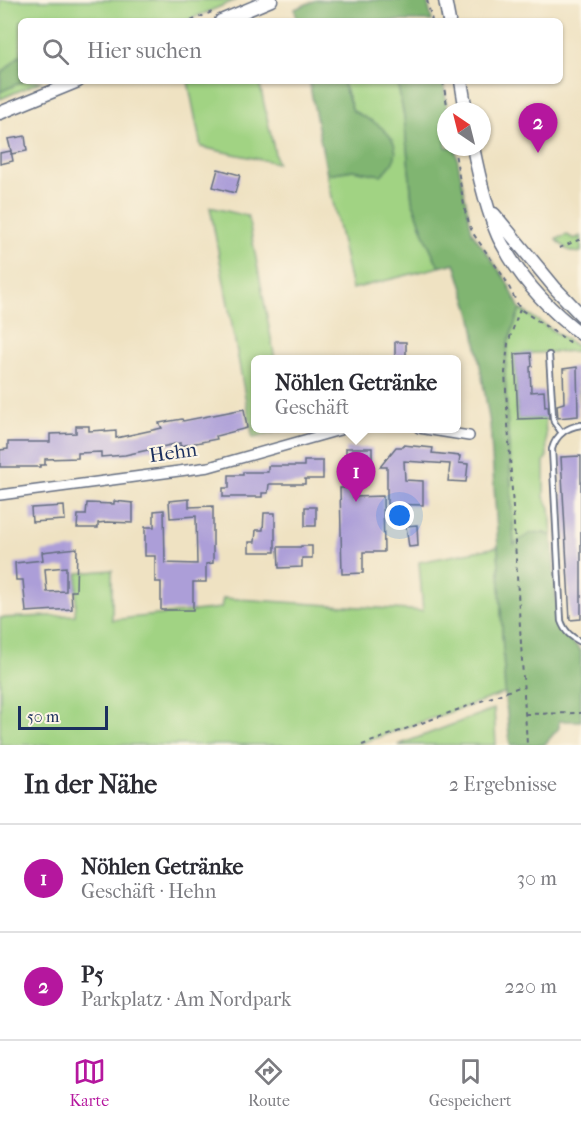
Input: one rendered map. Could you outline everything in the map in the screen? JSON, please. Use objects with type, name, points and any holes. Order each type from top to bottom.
[{"type":"street","points":[[228,18],[271,0]]},
{"type":"street","points":[[445,0],[448,18]]},
{"type":"street","points":[[0,113],[71,84]]},
{"type":"street","points":[[462,84],[464,102]]},
{"type":"street","points":[[475,156],[480,181],[499,237],[517,270],[577,339]]},
{"type":"street","points":[[489,209],[556,289],[581,315]]},
{"type":"street","name":"Hehn","points":[[0,495],[209,467],[332,433]]},
{"type":"street","points":[[448,433],[469,436]]},
{"type":"lane","points":[[549,355],[553,417],[562,433]]},
{"type":"lane","points":[[581,425],[566,429],[554,443],[552,449],[561,621],[568,634],[581,642]]},
{"type":"path","points":[[428,0],[431,18]]},
{"type":"path","points":[[444,84],[446,102]]},
{"type":"path","points":[[456,156],[465,211],[472,232],[505,279],[520,309],[577,339]]},
{"type":"path","points":[[559,248],[581,239]]},
{"type":"path","points":[[520,309],[508,343],[505,373],[527,745]]},
{"type":"path","points":[[362,745],[523,686]]},
{"type":"path","points":[[525,714],[581,713]]},
{"type":"green space","points":[[0,0],[236,0],[193,18],[18,18],[18,84],[35,84],[0,99]]},
{"type":"green space","points":[[316,0],[427,0],[431,18],[296,18],[295,9]]},
{"type":"green space","points":[[18,57],[18,84],[0,92],[1,74]]},
{"type":"green space","points":[[189,84],[260,84],[277,163],[201,147]]},
{"type":"green space","points":[[310,84],[343,84],[353,111],[382,128],[393,140],[395,146],[395,158],[381,175],[353,170],[327,174]]},
{"type":"green space","points":[[343,84],[398,84],[404,116],[412,200],[439,267],[352,289],[327,174],[353,170],[381,175],[382,128],[353,111]]},
{"type":"green space","points":[[398,84],[444,84],[446,102],[437,102],[437,156],[457,156],[472,232],[506,280],[520,309],[508,343],[505,373],[514,545],[535,532],[552,536],[557,617],[563,633],[581,651],[581,721],[559,721],[559,728],[544,745],[510,745],[490,424],[472,318],[455,263],[439,267],[412,200],[404,116]]},
{"type":"green space","points":[[210,207],[248,216],[274,355],[251,355],[251,427]]},
{"type":"green space","points":[[567,235],[574,239],[581,236],[581,252],[570,251],[556,239]]},
{"type":"green space","points":[[520,309],[581,349],[581,404],[577,351],[515,354],[518,419],[545,418],[547,456],[544,461],[544,497],[550,508],[552,536],[543,532],[514,546],[505,373],[508,343]]},
{"type":"green space","points":[[252,433],[272,433],[253,438]]},
{"type":"green space","points":[[498,547],[505,693],[356,745],[0,745],[0,618],[75,615],[78,573],[112,570],[112,620],[221,608],[223,598],[423,611],[419,562]]},
{"type":"green space","points":[[494,709],[496,745],[398,745]]},
{"type":"building","points":[[25,136],[27,151],[12,154],[13,161],[0,164],[0,153],[11,151],[8,139]]},
{"type":"building","points":[[218,169],[240,175],[235,193],[213,187]]},
{"type":"building","points":[[395,342],[406,342],[406,355],[395,355]]},
{"type":"building","points":[[531,353],[531,392],[544,391],[545,407],[548,406],[549,418],[518,419],[515,354]]},
{"type":"building","points":[[577,367],[578,416],[558,418],[557,405],[564,403],[563,369]]},
{"type":"building","points":[[244,409],[247,428],[216,436],[217,439],[180,446],[180,443],[125,455],[101,457],[101,452],[78,453],[78,458],[45,459],[45,465],[40,465],[40,467],[0,467],[0,450],[8,449],[8,442],[50,442],[50,434],[76,433],[76,426],[89,426],[89,431],[116,431],[116,438],[162,428],[159,423],[182,419],[183,421]]},
{"type":"building","points":[[403,445],[433,448],[432,453],[460,456],[459,463],[468,464],[466,482],[448,481],[450,464],[404,461],[405,480],[423,481],[423,505],[387,504],[387,467],[380,467],[396,447],[403,447]]},
{"type":"building","points":[[346,448],[372,448],[372,467],[346,468]]},
{"type":"building","points":[[581,456],[581,619],[570,620],[561,457]]},
{"type":"building","points":[[304,461],[323,461],[323,479],[305,479],[305,484],[269,484],[268,493],[262,493],[262,497],[223,497],[223,488],[229,488],[229,475],[243,475],[243,472],[268,472],[268,466],[304,466]]},
{"type":"building","points":[[340,488],[353,488],[353,497],[383,496],[384,552],[363,552],[363,573],[342,574]]},
{"type":"building","points":[[189,499],[189,507],[213,506],[213,563],[206,564],[206,582],[193,582],[193,610],[161,610],[161,582],[155,582],[155,556],[145,556],[145,527],[154,527],[154,511],[164,510],[165,563],[197,564],[196,516],[170,518],[169,501]]},
{"type":"building","points":[[114,501],[133,503],[133,523],[107,522],[98,523],[98,528],[77,528],[78,515],[86,515],[87,503],[114,504]]},
{"type":"building","points":[[64,506],[65,520],[32,522],[31,508]]},
{"type":"building","points":[[305,507],[316,507],[316,526],[305,526]]},
{"type":"building","points":[[264,513],[275,513],[275,552],[249,552],[249,542],[255,542],[256,530],[263,530]]},
{"type":"building","points":[[417,525],[418,546],[409,547],[406,526]]},
{"type":"building","points":[[312,546],[312,558],[302,558],[302,567],[279,568],[278,547]]},
{"type":"building","points":[[77,548],[76,591],[71,591],[72,609],[26,612],[23,580],[16,580],[15,563],[43,560],[42,552]],"holes":[[[66,567],[66,591],[47,592],[45,569]]]},
{"type":"place","name":"P5","points":[[538,153]]},
{"type":"place","name":"Nöhlen Getränke","points":[[356,502]]}]
